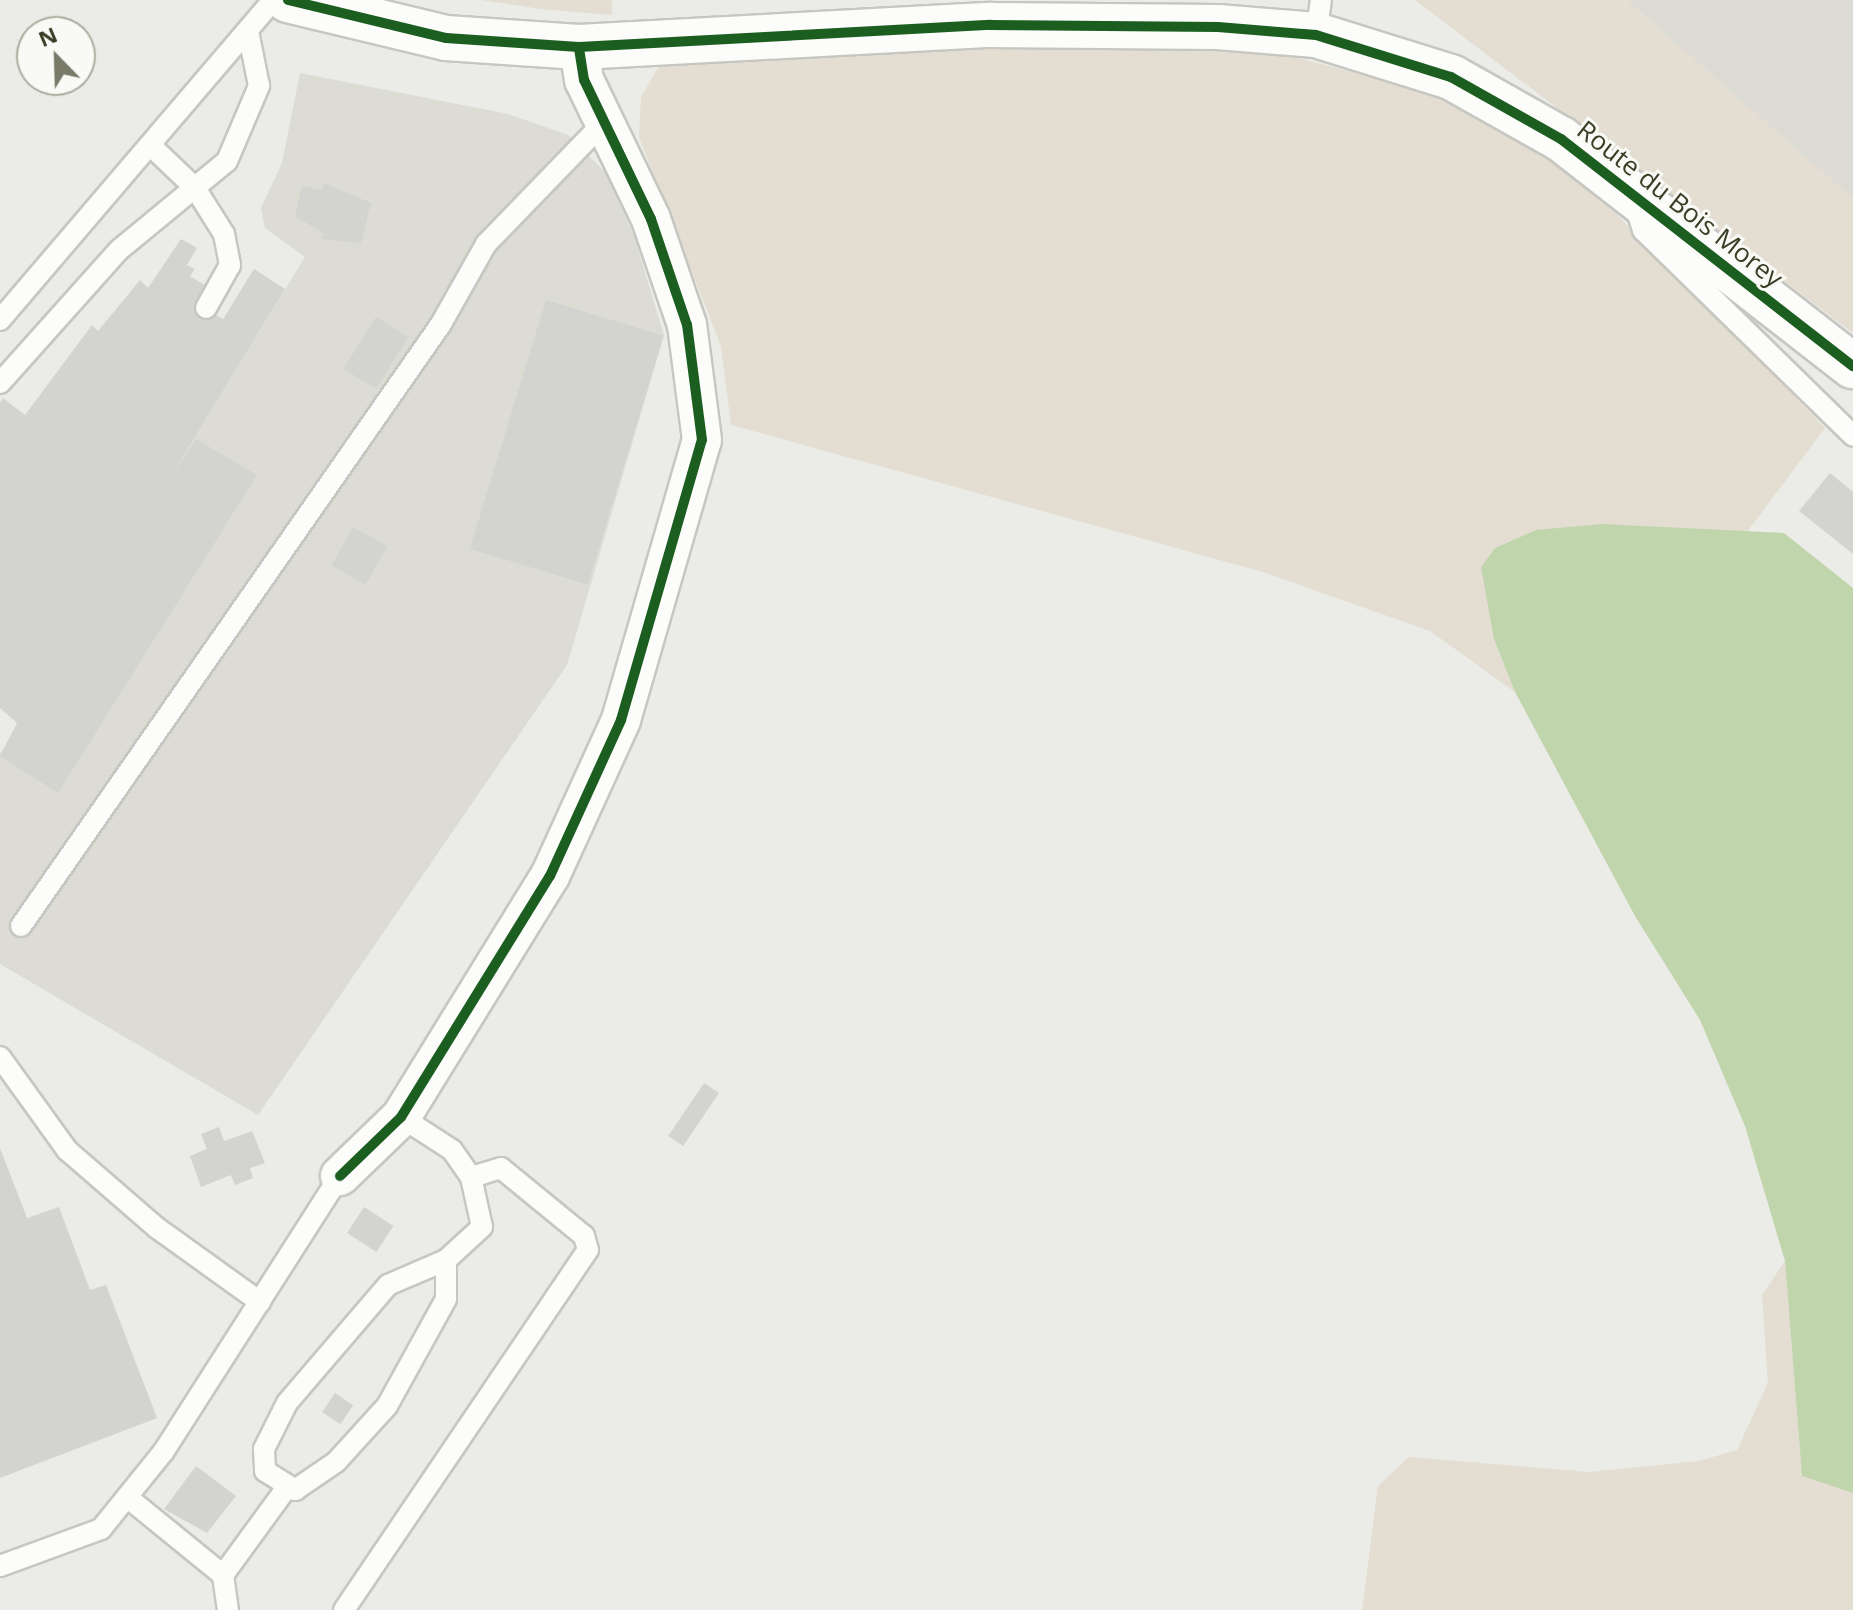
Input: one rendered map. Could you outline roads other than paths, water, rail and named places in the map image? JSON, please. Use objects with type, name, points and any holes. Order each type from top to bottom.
[{"type":"street","name":"Route du Bois Morey","points":[[288,0],[446,38],[579,47],[990,25],[1218,27],[1318,17],[1451,77],[1561,139],[1853,366]]},
{"type":"street","points":[[340,1176],[401,1117],[550,876],[621,720],[702,440],[687,325],[651,219],[606,120],[584,80],[579,47]]},
{"type":"lane","points":[[0,320],[273,0]]},
{"type":"lane","points":[[0,383],[119,250],[227,161],[259,86],[248,31]]},
{"type":"lane","points":[[21,926],[432,337],[486,244],[606,120]]},
{"type":"lane","points":[[150,145],[195,188],[224,234],[230,265],[206,308]]},
{"type":"lane","points":[[1646,205],[1639,217],[1643,230],[1853,436]]},
{"type":"lane","points":[[0,1057],[67,1150],[157,1228],[260,1302]]},
{"type":"lane","points":[[401,1117],[452,1150],[471,1177],[482,1227],[446,1260],[388,1285],[287,1403],[264,1449],[265,1471],[295,1490],[336,1462],[387,1406],[442,1311],[446,1260]]},
{"type":"lane","points":[[344,1610],[588,1250],[584,1236],[501,1168],[471,1177]]},
{"type":"lane","points":[[0,1566],[101,1529],[164,1451],[340,1176]]},
{"type":"lane","points":[[223,1575],[288,1486]]},
{"type":"lane","points":[[127,1497],[223,1575],[228,1610]]}]
